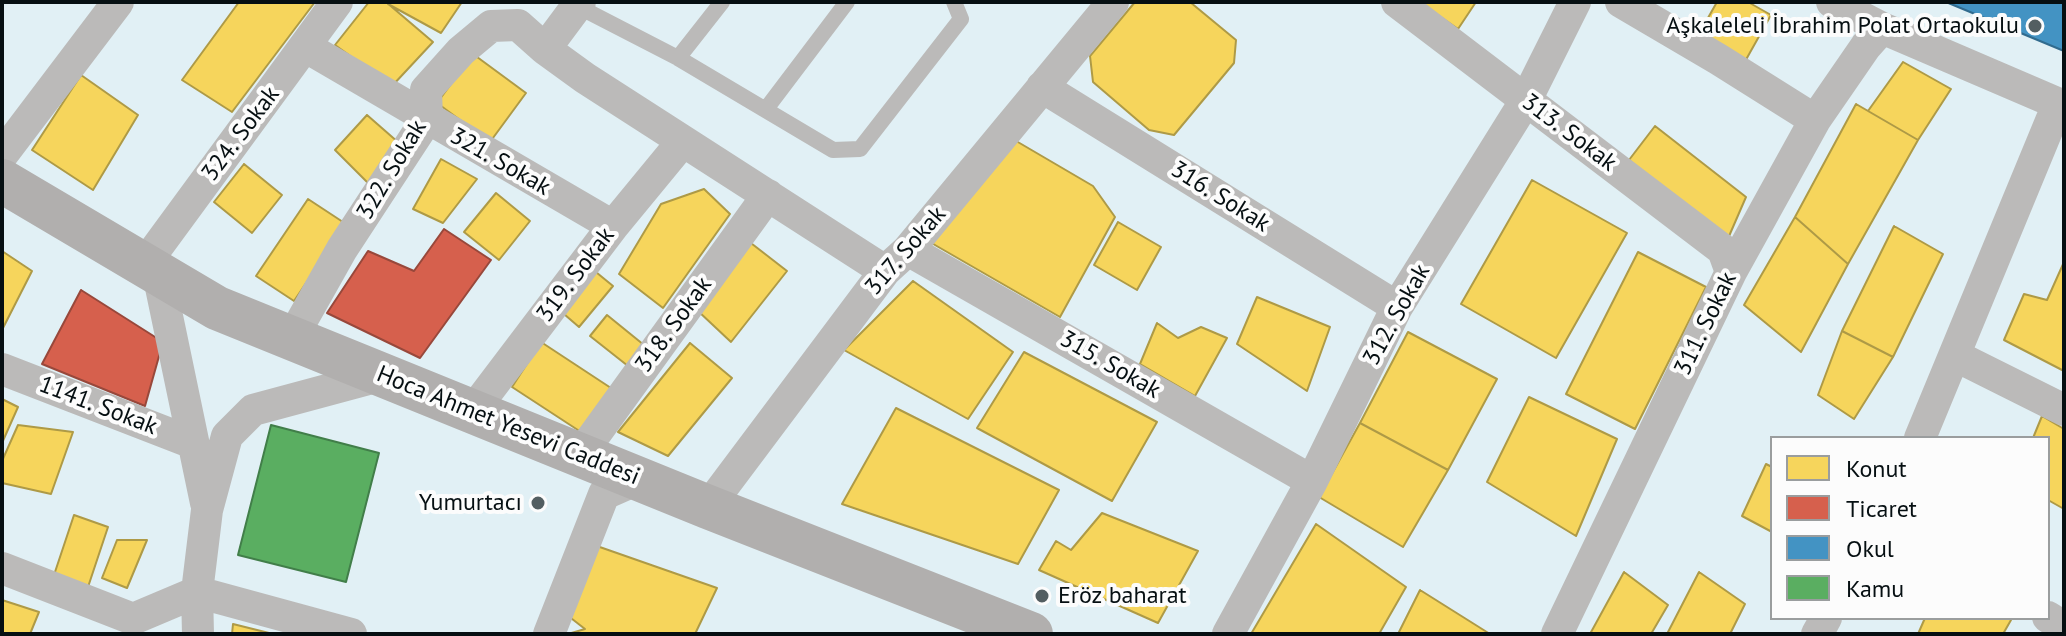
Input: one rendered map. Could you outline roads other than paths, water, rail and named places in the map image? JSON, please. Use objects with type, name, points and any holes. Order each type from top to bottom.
[{"type":"main road","name":"Hoca Ahmet Yesevi Caddesi","points":[[2,181],[217,308],[1031,634]]},
{"type":"street","points":[[2,155],[118,2]]},
{"type":"street","name":"324. Sokak","points":[[151,269],[337,2]]},
{"type":"street","name":"317. Sokak","points":[[708,507],[897,260],[1113,2]]},
{"type":"street","name":"313. Sokak","points":[[1397,2],[1723,250],[1731,272]]},
{"type":"street","name":"312. Sokak","points":[[1228,634],[1312,481],[1397,307],[1526,100],[1575,2]]},
{"type":"street","points":[[1621,2],[1815,120]]},
{"type":"street","points":[[545,49],[578,4]]},
{"type":"street","points":[[1859,12],[2061,105],[1921,436]]},
{"type":"street","name":"311. Sokak","points":[[1557,634],[1731,272],[1815,120],[1866,46],[1859,12]]},
{"type":"street","name":"322. Sokak","points":[[292,338],[342,249],[427,119],[426,90],[461,51],[491,26],[518,25],[585,78],[768,195],[897,260]]},
{"type":"street","name":"321. Sokak","points":[[306,47],[613,226]]},
{"type":"street","name":"316. Sokak","points":[[1042,87],[1397,307]]},
{"type":"street","name":"319. Sokak","points":[[472,412],[613,226],[683,141]]},
{"type":"street","name":"318. Sokak","points":[[580,455],[768,195]]},
{"type":"street","name":"315. Sokak","points":[[897,260],[1312,481]]},
{"type":"street","points":[[151,269],[207,510]]},
{"type":"street","points":[[1956,356],[2064,410]]},
{"type":"street","name":"1141. Sokak","points":[[2,369],[193,443]]},
{"type":"street","points":[[198,634],[197,592],[207,510],[227,436],[253,410],[383,375]]},
{"type":"street","points":[[549,634],[604,494],[638,479]]},
{"type":"street","points":[[2,568],[133,619],[197,592],[351,634]]},
{"type":"lane","points":[[678,58],[722,2]]},
{"type":"lane","points":[[766,109],[847,2]]},
{"type":"lane","points":[[578,4],[678,58],[833,150],[860,149],[961,19],[954,2]]},
{"type":"place","name":"Aşkaleleli İbrahim Polat Ortaokulu","points":[[2035,26]]},
{"type":"place","name":"Yumurtacı","points":[[538,503]]},
{"type":"place","name":"Eröz baharat","points":[[1042,596]]}]
